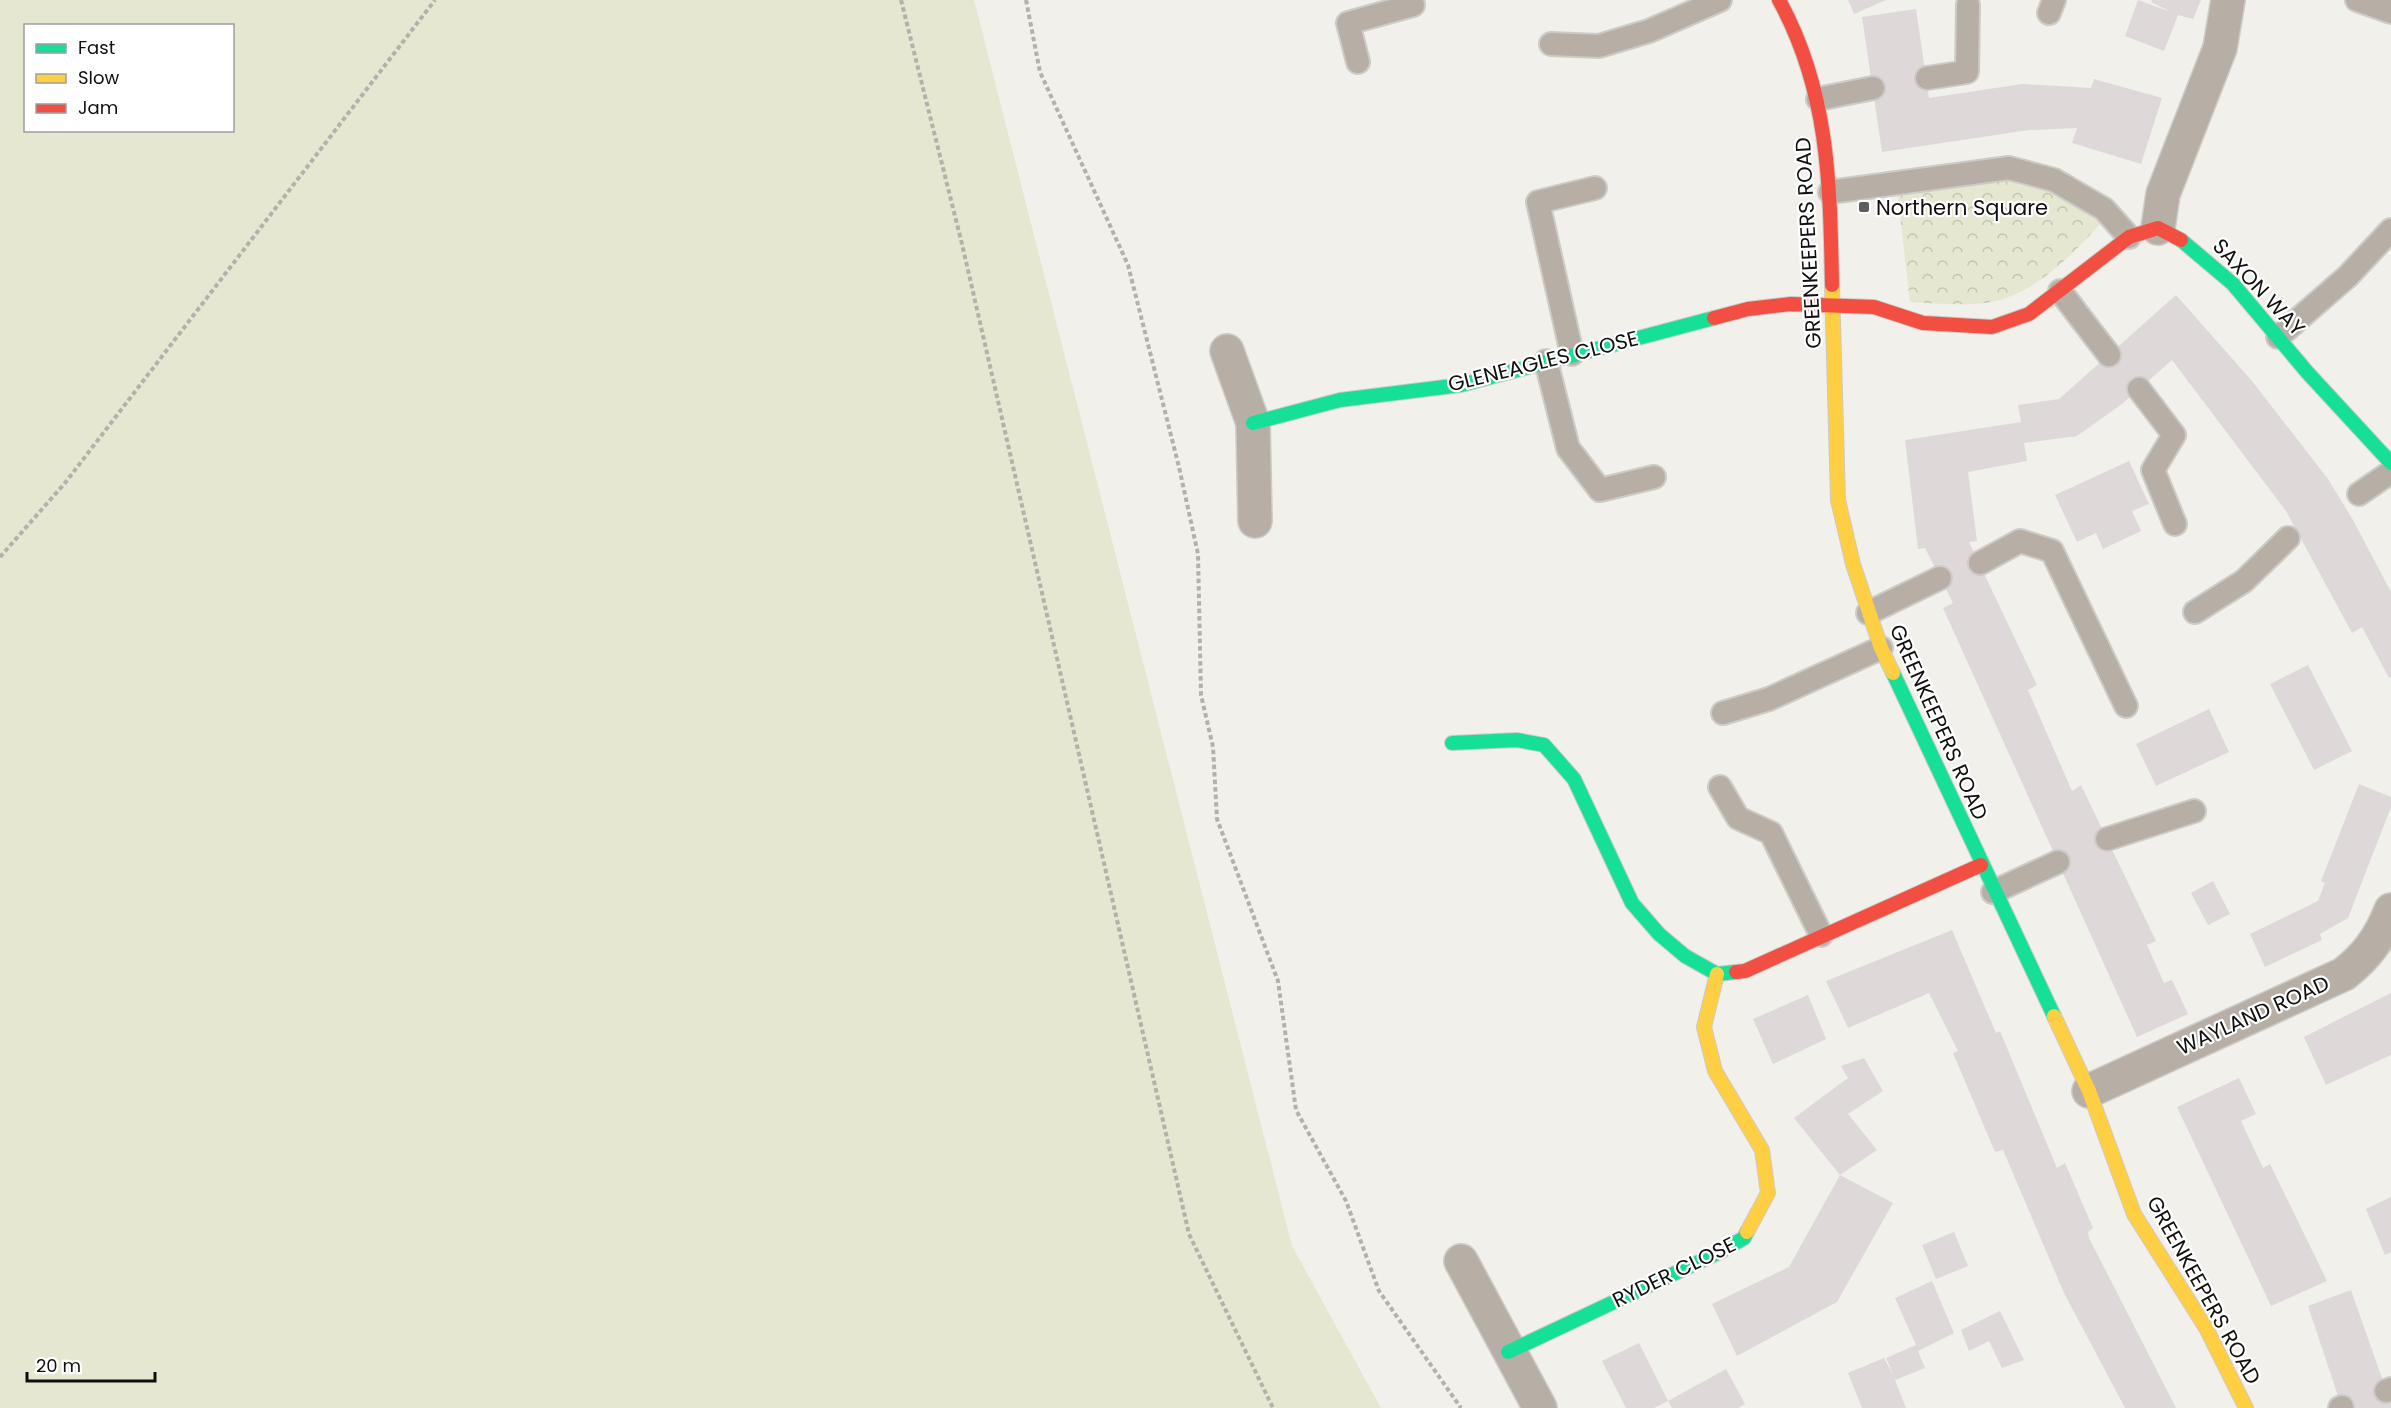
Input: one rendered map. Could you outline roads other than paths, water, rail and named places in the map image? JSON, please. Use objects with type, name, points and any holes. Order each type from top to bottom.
[{"type":"street","name":"GREENKEEPERS ROAD","points":[[1779,0],[1797,33],[1818,99],[1830,192],[1838,500],[1868,613],[1881,648],[1993,892],[2089,1091],[2134,1214],[2206,1328],[2246,1408]]},
{"type":"street","points":[[1834,304],[1874,307],[1923,323],[1992,327],[2029,314],[2143,233],[2163,194],[2220,48],[2228,0]]},
{"type":"street","name":"SAXON WAY","points":[[2143,233],[2189,244],[2233,284],[2391,463]]},
{"type":"street","name":"GLENEAGLES CLOSE","points":[[1253,423],[1340,400],[1461,385],[1748,309],[1791,304],[1834,304]]},
{"type":"street","points":[[1227,351],[1253,423],[1255,521]]},
{"type":"street","points":[[1452,743],[1517,740],[1544,745],[1574,779],[1632,903],[1659,934],[1685,956],[1718,974],[1745,971],[1821,935],[1981,866]]},
{"type":"street","name":"WAYLAND ROAD","points":[[2089,1091],[2344,974],[2367,956],[2380,936],[2391,910]]},
{"type":"street","name":"RYDER CLOSE","points":[[1508,1352],[1744,1238],[1768,1192],[1762,1150],[1715,1071],[1704,1027],[1718,974]]},
{"type":"street","points":[[1461,1261],[1540,1408]]},
{"type":"lane","points":[[1358,62],[1348,23],[1413,4],[1412,0]]},
{"type":"lane","points":[[1551,44],[1599,46],[1649,31],[1720,0]]},
{"type":"lane","points":[[2357,0],[2391,12]]},
{"type":"lane","points":[[1927,78],[1967,72],[1968,5]]},
{"type":"lane","points":[[1818,99],[1873,88]]},
{"type":"lane","points":[[1830,192],[2009,168],[2054,180],[2143,233]]},
{"type":"lane","points":[[1572,354],[1538,202],[1595,188]]},
{"type":"lane","points":[[2278,337],[2348,276],[2391,230]]},
{"type":"lane","points":[[2060,291],[2109,355]]},
{"type":"lane","points":[[1546,361],[1568,448],[1600,490],[1654,477]]},
{"type":"lane","points":[[2139,389],[2174,435],[2153,470],[2175,524]]},
{"type":"lane","points":[[2359,494],[2391,472]]},
{"type":"lane","points":[[2195,612],[2244,581],[2288,538]]},
{"type":"lane","points":[[1980,563],[2020,541],[2052,551],[2126,706]]},
{"type":"lane","points":[[1868,613],[1940,578]]},
{"type":"lane","points":[[1723,713],[1769,699],[1881,648]]},
{"type":"lane","points":[[1719,787],[1738,818],[1771,833],[1784,853],[1821,935]]},
{"type":"lane","points":[[2107,839],[2194,811]]},
{"type":"lane","points":[[1993,892],[2058,862]]},
{"type":"place","name":"Northern Square","points":[[1864,207]]}]
